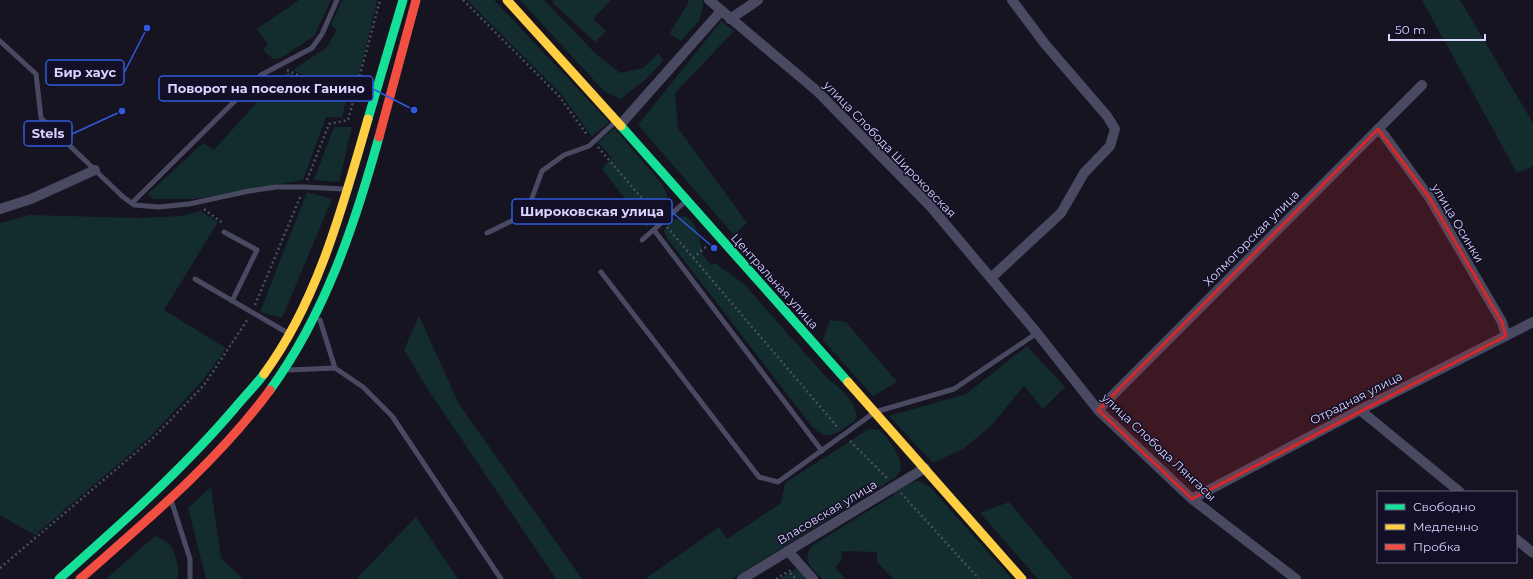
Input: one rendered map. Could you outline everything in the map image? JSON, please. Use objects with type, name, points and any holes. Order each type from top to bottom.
[{"type":"main road","points":[[59,579],[115,529],[194,454],[256,385],[270,366],[289,334],[322,266],[348,190],[403,0]]},
{"type":"main road","points":[[80,579],[171,498],[208,461],[242,424],[284,370],[302,341],[334,278],[354,223],[416,0]]},
{"type":"main road","name":"Центральная улица","points":[[507,0],[687,200],[1022,579]]},
{"type":"street","name":"улица Слобода Широковская","points":[[709,0],[817,91],[931,207],[1037,333]]},
{"type":"street","points":[[730,19],[758,0]]},
{"type":"street","points":[[991,278],[1061,212],[1084,173],[1110,146],[1115,129],[1107,116],[1045,44],[1012,0]]},
{"type":"street","points":[[618,123],[721,11]]},
{"type":"street","name":"Холмогорская улица","points":[[1098,410],[1422,85]]},
{"type":"street","name":"улица Осинки","points":[[1378,129],[1429,197],[1502,322],[1506,336]]},
{"type":"street","points":[[0,209],[31,199],[95,170]]},
{"type":"street","name":"Отрадная улица","points":[[1192,499],[1360,410],[1533,322]]},
{"type":"street","name":"улица Слобода Лянгасы","points":[[1037,333],[1098,410],[1192,499],[1296,579]]},
{"type":"street","points":[[1360,410],[1459,491]]},
{"type":"street","name":"Власовская улица","points":[[742,579],[925,468]]},
{"type":"street","points":[[1517,540],[1533,553]]},
{"type":"street","points":[[788,551],[813,579]]},
{"type":"lane","points":[[132,203],[261,75],[312,48],[322,34],[337,0]]},
{"type":"lane","points":[[0,41],[36,74],[41,118],[122,196],[134,205],[159,207],[196,202],[248,191],[276,188],[304,187],[348,190]]},
{"type":"lane","points":[[487,233],[526,214],[542,171],[564,155],[589,146],[618,123]]},
{"type":"lane","points":[[642,240],[687,200]]},
{"type":"lane","points":[[654,230],[822,451]]},
{"type":"lane","points":[[224,232],[257,250],[232,301]]},
{"type":"lane","points":[[601,272],[760,477],[778,482],[875,412],[954,389],[1037,333]]},
{"type":"lane","points":[[195,279],[289,334]]},
{"type":"lane","points":[[318,312],[335,368]]},
{"type":"lane","points":[[284,370],[335,368],[363,387],[392,416],[501,579]]},
{"type":"lane","points":[[171,498],[190,560],[190,579]]},
{"type":"path","points":[[463,0],[558,96],[593,142],[658,216]]},
{"type":"path","points":[[278,66],[354,100]]},
{"type":"path","points":[[196,202],[226,225],[224,232]]},
{"type":"path","points":[[666,227],[841,431]]},
{"type":"path","points":[[693,258],[707,246]]},
{"type":"path","points":[[850,441],[895,486],[979,579]]},
{"type":"path","points":[[776,579],[794,567]]},
{"type":"highlighted area","points":[[1378,129],[1429,197],[1502,322],[1506,336],[1192,499],[1098,410]]},
{"type":"green space","points":[[299,0],[331,0],[314,36],[281,58],[273,59],[263,50],[268,44],[257,29]]},
{"type":"green space","points":[[342,0],[377,0],[359,76],[352,95],[346,96],[293,70],[326,48],[337,30],[331,25]]},
{"type":"green space","points":[[467,0],[494,0],[609,122],[592,137],[562,95]]},
{"type":"green space","points":[[520,0],[544,0],[595,53],[620,73],[643,68],[659,53],[663,61],[644,81],[620,99],[604,91]]},
{"type":"green space","points":[[554,0],[611,0],[593,19],[606,31],[595,42],[552,2]]},
{"type":"green space","points":[[688,0],[702,0],[704,2],[699,21],[681,41],[669,34],[689,2]]},
{"type":"green space","points":[[1422,0],[1460,0],[1533,123],[1533,166],[1517,173]]},
{"type":"green space","points":[[721,21],[734,31],[675,93],[678,128],[747,223],[734,235],[638,125]]},
{"type":"green space","points":[[288,72],[346,100],[342,118],[326,117],[303,180],[194,199],[153,199],[148,194],[203,143],[214,150],[277,80]]},
{"type":"green space","points":[[334,127],[352,127],[339,182],[314,180]]},
{"type":"green space","points":[[614,128],[662,184],[666,192],[667,203],[665,208],[662,213],[647,227],[602,169],[612,158],[598,143]]},
{"type":"green space","points":[[307,192],[332,199],[282,318],[260,312]]},
{"type":"green space","points":[[200,211],[218,222],[164,310],[226,348],[203,380],[151,436],[35,535],[0,515],[0,223],[29,215],[140,218],[182,216]]},
{"type":"green space","points":[[685,216],[695,226],[702,249],[700,251],[711,265],[715,263],[744,284],[827,378],[846,394],[853,404],[857,416],[853,423],[841,431],[831,435],[819,432],[810,424],[666,237],[664,231],[668,225],[675,219]]},
{"type":"green space","points":[[419,316],[459,404],[582,579],[556,579],[429,391],[404,350]]},
{"type":"green space","points":[[830,320],[846,322],[897,382],[873,396],[823,340]]},
{"type":"green space","points":[[1027,346],[1065,387],[1043,409],[1024,386],[991,426],[963,449],[933,463],[889,416],[966,394]]},
{"type":"green space","points":[[869,429],[879,430],[896,452],[901,466],[896,477],[732,579],[645,579],[719,527],[727,539],[781,503],[785,483]]},
{"type":"green space","points":[[919,481],[930,487],[1012,579],[893,579],[877,562],[877,552],[842,551],[841,561],[835,567],[845,579],[822,579],[811,567],[807,559],[809,550],[813,545],[894,495],[893,493],[913,482]]},
{"type":"green space","points":[[211,487],[221,558],[243,579],[206,579],[188,508]]},
{"type":"green space","points":[[1009,502],[1073,579],[1038,579],[980,513]]},
{"type":"green space","points":[[416,517],[458,579],[356,579]]},
{"type":"green space","points":[[155,536],[168,543],[171,547],[178,566],[177,579],[106,579]]},
{"type":"green space","points":[[797,568],[807,579],[780,579]]},
{"type":"traffic: fast","points":[[368,119],[403,0]]},
{"type":"traffic: fast","points":[[621,126],[848,382]]},
{"type":"traffic: fast","points":[[270,390],[307,331],[336,269],[359,204],[379,137]]},
{"type":"traffic: fast","points":[[59,579],[171,476],[214,432],[264,374]]},
{"type":"traffic: slow","points":[[507,0],[621,126]]},
{"type":"traffic: slow","points":[[264,374],[283,346],[300,315],[314,284],[327,251],[349,185],[368,119]]},
{"type":"traffic: slow","points":[[848,382],[1022,579]]},
{"type":"traffic: jam","points":[[379,137],[416,0]]},
{"type":"traffic: jam","points":[[80,579],[156,512],[204,466],[227,442],[270,390]]},
{"type":"place","name":"Бир хаус","points":[[147,28]]},
{"type":"place","name":"Поворот на поселок Ганино","points":[[414,110]]},
{"type":"place","name":"Stels","points":[[122,111]]},
{"type":"place","name":"Широковская улица","points":[[714,248]]}]
